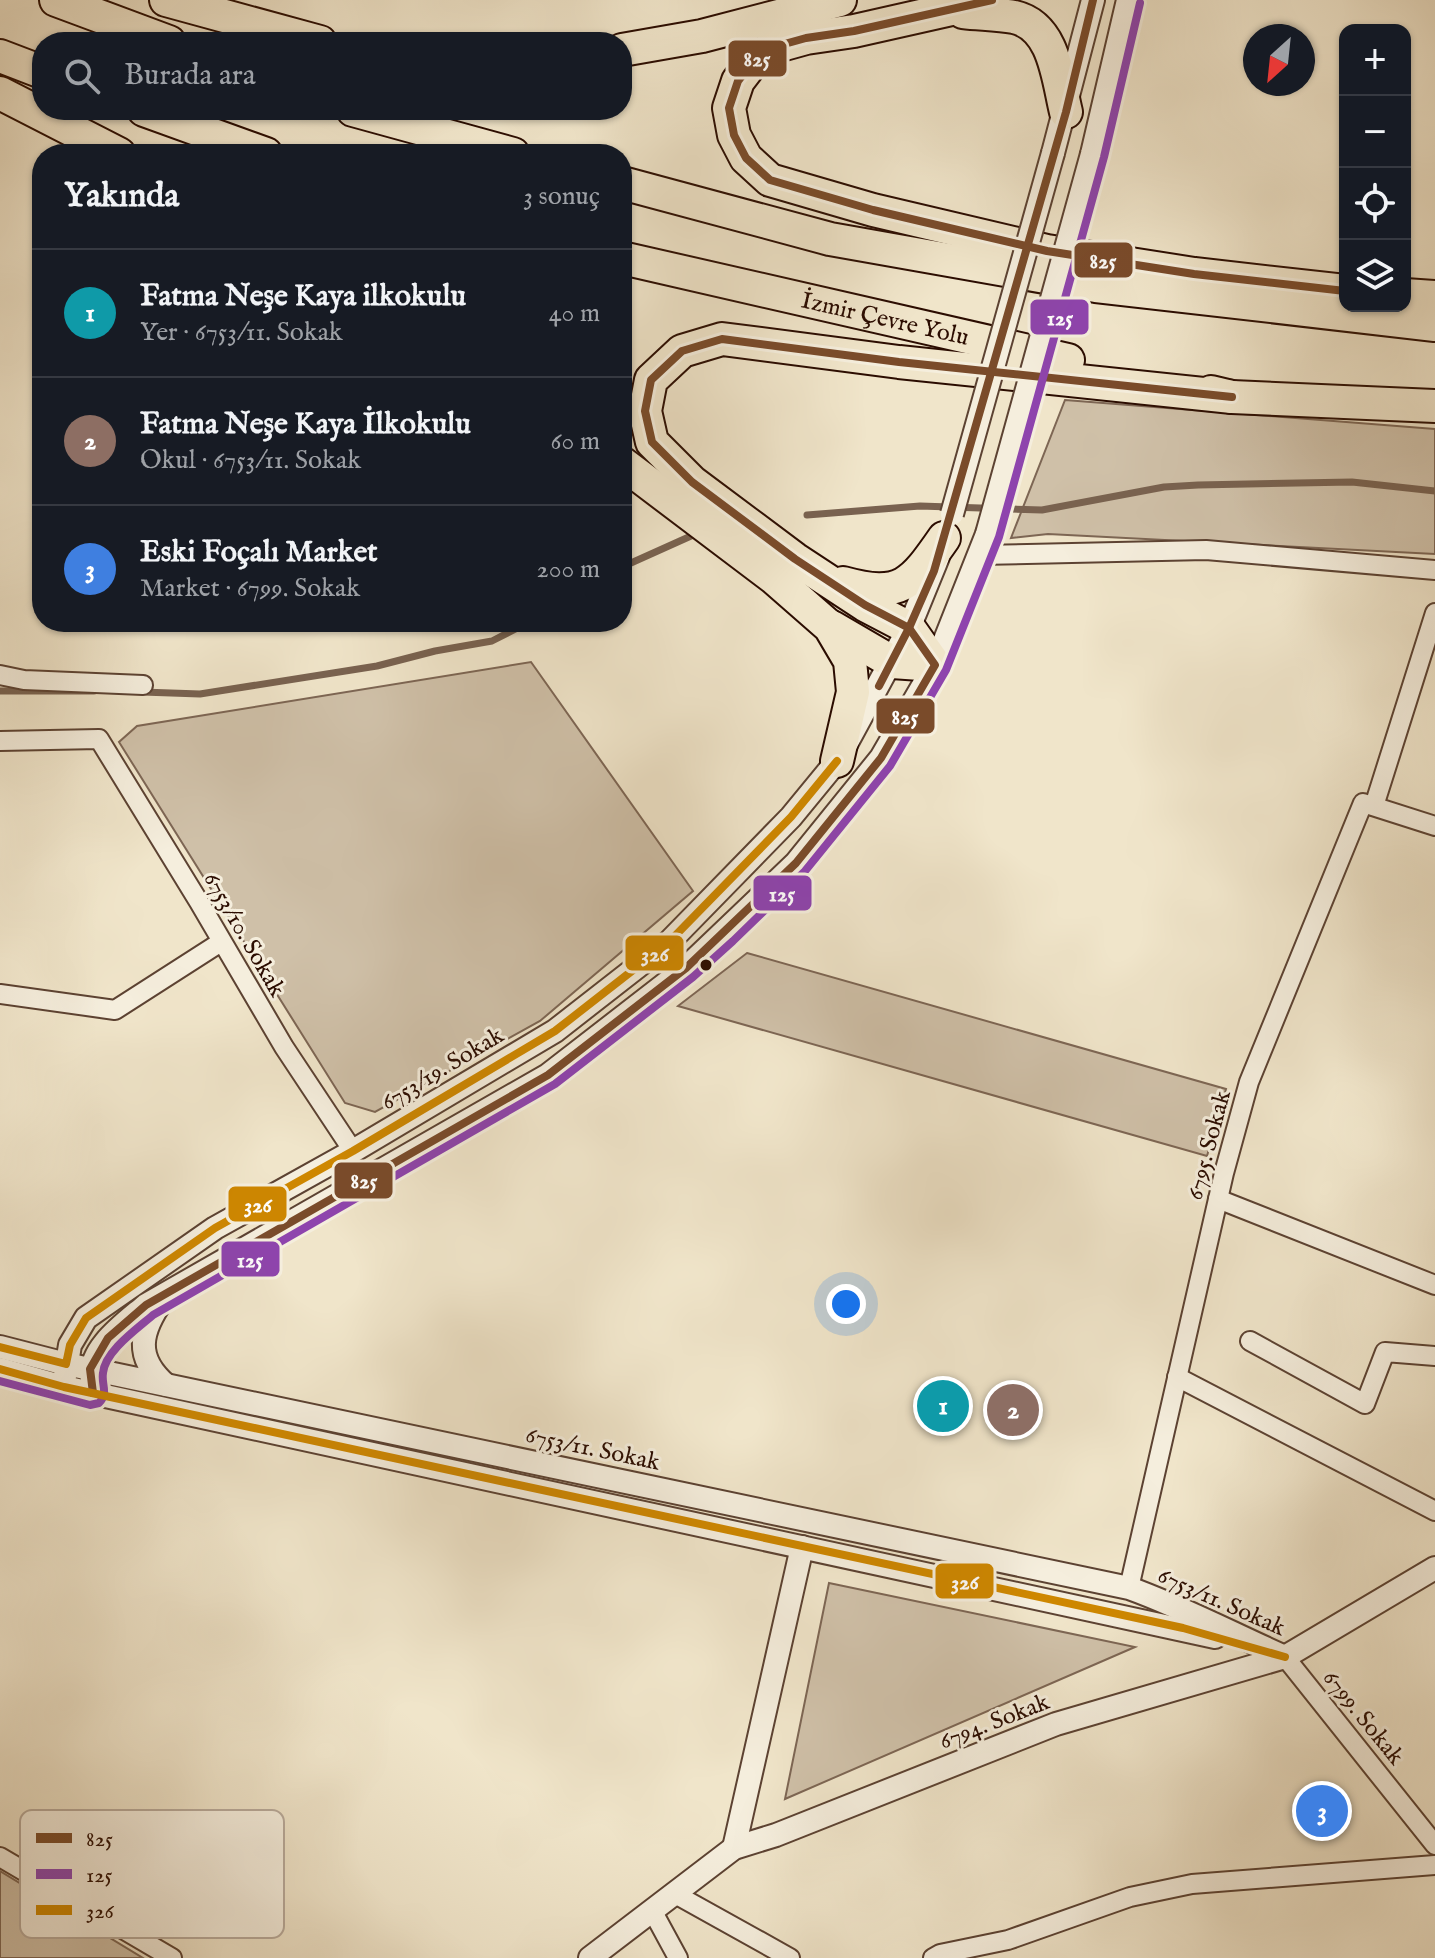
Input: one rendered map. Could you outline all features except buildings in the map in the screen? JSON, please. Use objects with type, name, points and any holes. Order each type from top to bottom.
[{"type":"highway","points":[[56,0],[142,32]]},
{"type":"highway","points":[[166,0],[283,32]]},
{"type":"highway","points":[[632,48],[702,36],[840,0]]},
{"type":"highway","points":[[992,0],[770,48],[751,64],[738,81],[729,108],[734,135],[746,158],[770,180],[873,210],[1047,251],[1194,274],[1339,290]]},
{"type":"highway","points":[[944,11],[1017,18],[1038,31],[1053,54],[1066,112]]},
{"type":"highway","points":[[0,56],[32,68]]},
{"type":"highway","points":[[0,93],[32,109]]},
{"type":"highway","points":[[53,120],[99,144]]},
{"type":"highway","points":[[172,120],[238,144]]},
{"type":"highway","points":[[389,120],[477,144]]},
{"type":"highway","points":[[632,186],[830,239],[1096,286],[1435,325]]},
{"type":"highway","name":"İzmir Çevre Yolu","points":[[632,260],[1232,397],[1435,406]]},
{"type":"highway","points":[[1411,295],[1435,297]]},
{"type":"highway","points":[[935,665],[909,628],[865,605],[795,559],[692,482],[652,442],[645,411],[651,380],[682,351],[722,339],[899,362],[1232,397]]},
{"type":"highway","points":[[632,471],[774,578],[830,627],[892,662],[935,665]]},
{"type":"highway","points":[[830,580],[885,591],[910,581],[948,526]]},
{"type":"highway","points":[[830,627],[850,661],[853,692],[837,761]]},
{"type":"street","name":"6753/19. Sokak","points":[[65,1376],[70,1345],[86,1318],[215,1228],[353,1151],[555,1031],[669,942],[791,817],[837,761],[892,662],[934,571],[1066,112],[1093,0]]},
{"type":"street","points":[[93,1393],[90,1369],[108,1338],[146,1305],[548,1075],[686,968],[796,863],[881,758],[935,665],[987,534],[1092,154],[1128,0]]},
{"type":"street","points":[[979,555],[1206,550],[1435,570]]},
{"type":"street","points":[[1435,613],[1374,806],[1435,826]]},
{"type":"street","points":[[0,675],[24,680],[143,685]]},
{"type":"street","name":"6753/10. Sokak","points":[[0,741],[99,739],[284,1047],[353,1151]]},
{"type":"street","name":"6795. Sokak","points":[[1129,1588],[1218,1199],[1249,1082],[1363,803],[1374,806]]},
{"type":"street","points":[[0,994],[115,1010],[221,942]]},
{"type":"street","points":[[1218,1199],[1435,1285]]},
{"type":"street","points":[[166,1385],[146,1363],[144,1353],[150,1318],[168,1292]]},
{"type":"street","points":[[8,1349],[36,1349],[57,1339],[86,1318]]},
{"type":"street","points":[[1250,1341],[1365,1404],[1385,1352],[1435,1356]]},
{"type":"street","name":"6753/11. Sokak","points":[[8,1349],[93,1393],[1183,1628],[1285,1657]]},
{"type":"street","name":"6753/11. Sokak","points":[[0,1369],[65,1376],[90,1369],[1129,1588],[1171,1603],[1213,1626],[1285,1657]]},
{"type":"street","points":[[1177,1377],[1435,1511]]},
{"type":"street","points":[[734,1848],[802,1547]]},
{"type":"street","name":"6794. Sokak","points":[[590,1958],[734,1848],[776,1835],[1056,1724],[1285,1657],[1435,1568]]},
{"type":"street","name":"6799. Sokak","points":[[1285,1657],[1435,1845]]},
{"type":"street","points":[[0,1857],[20,1869]]},
{"type":"street","points":[[933,1958],[951,1951],[1008,1940],[1130,1897],[1192,1884],[1435,1865]]},
{"type":"street","points":[[675,1894],[790,1958]]},
{"type":"street","points":[[653,1912],[678,1958]]},
{"type":"street","points":[[138,1938],[172,1958]]},
{"type":"shaded area","points":[[1065,400],[1435,429],[1435,554],[1048,534],[1011,538]]},
{"type":"shaded area","points":[[531,662],[693,891],[540,1021],[375,1112],[345,1103],[119,742],[137,726]]},
{"type":"shaded area","points":[[747,953],[1226,1089],[1207,1156],[678,1006]]},
{"type":"shaded area","points":[[829,1583],[1135,1647],[785,1799]]},
{"type":"shaded area","points":[[0,1871],[20,1883],[20,1938],[110,1938],[143,1958],[0,1958]]},
{"type":"waterway","points":[[807,515],[920,506],[1042,510],[1164,487],[1198,485],[1352,482],[1435,491]]},
{"type":"waterway","points":[[632,563],[691,536]]},
{"type":"waterway","points":[[142,692],[200,694],[377,666],[492,641],[510,632]]},
{"type":"waterway","points":[[0,691],[94,691]]},
{"type":"transit line","name":"825","points":[[992,0],[770,48],[751,64],[738,81],[729,108],[734,135],[746,158],[770,180],[873,210],[1047,251],[1194,274],[1339,290]]},
{"type":"transit line","name":"825","points":[[879,686],[934,571],[1066,112],[1093,0]]},
{"type":"transit line","name":"125","points":[[0,1381],[90,1405],[99,1403],[104,1396],[103,1373],[109,1357],[153,1315],[555,1084],[693,977],[805,871],[890,766],[946,670],[999,537],[1104,157],[1140,3]]},
{"type":"transit line","name":"825","points":[[93,1393],[90,1369],[108,1338],[146,1305],[548,1075],[686,968],[796,863],[881,758],[935,665],[909,628],[865,605],[795,559],[692,482],[652,442],[645,411],[651,380],[682,351],[722,339],[899,362],[1232,397]]},
{"type":"transit line","name":"326","points":[[0,1347],[66,1364],[70,1345],[86,1318],[215,1228],[353,1151],[555,1031],[669,942],[791,817],[837,761]]},
{"type":"transit line","name":"326","points":[[0,1369],[64,1387],[1183,1628],[1285,1657]]},
{"type":"place","name":"Fatma Neşe Kaya ilkokulu","points":[[943,1406]]},
{"type":"place","name":"Fatma Neşe Kaya İlkokulu","points":[[1013,1410]]},
{"type":"place","name":"Eski Foçalı Market","points":[[1322,1811]]}]
